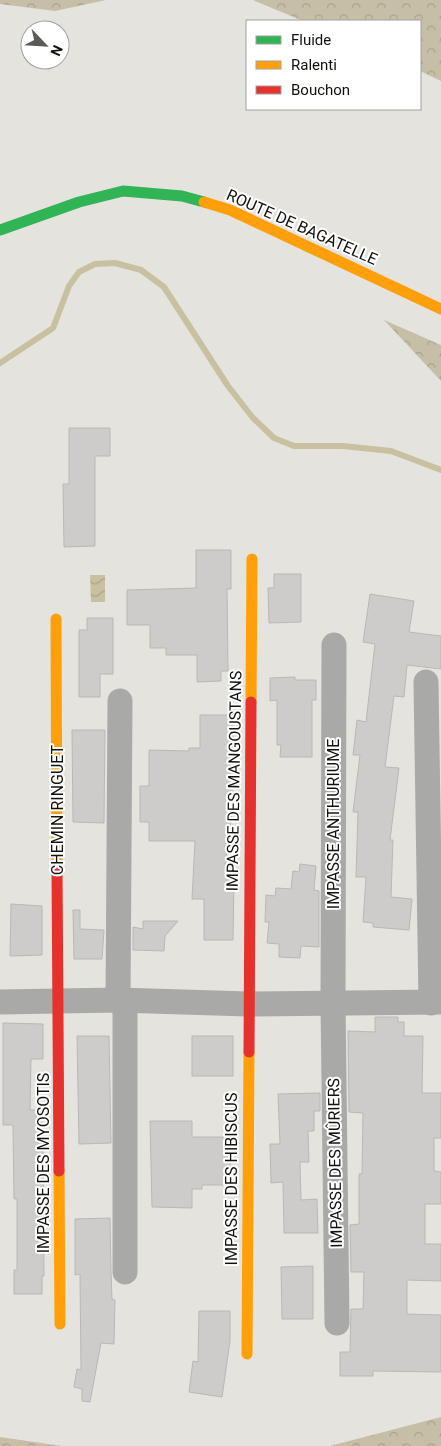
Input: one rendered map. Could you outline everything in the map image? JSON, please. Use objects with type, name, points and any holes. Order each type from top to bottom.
[{"type":"street","name":"ROUTE DE BAGATELLE","points":[[0,230],[79,202],[123,191],[182,196],[230,210],[441,309]]},
{"type":"street","name":"IMPASSE DES MANGOUSTANS","points":[[248,1004],[252,559]]},
{"type":"street","name":"CHEMIN RINGUET","points":[[56,619],[58,1001]]},
{"type":"street","name":"IMPASSE ANTHURIUME","points":[[333,1003],[334,646]]},
{"type":"street","points":[[0,1002],[121,1000],[248,1004],[436,1002],[426,682]]},
{"type":"street","points":[[120,701],[121,1000],[125,1272]]},
{"type":"street","name":"IMPASSE DES MYOSOTIS","points":[[58,1001],[60,1324]]},
{"type":"street","name":"IMPASSE DES MÛRIERS","points":[[333,1003],[337,1323]]},
{"type":"street","name":"IMPASSE DES HIBISCUS","points":[[247,1354],[248,1004]]},
{"type":"green space","points":[[0,0],[106,0],[55,11],[0,4]]},
{"type":"green space","points":[[253,0],[441,0],[441,81],[421,71],[421,20],[301,20]]},
{"type":"green space","points":[[384,320],[441,345],[441,381]]},
{"type":"green space","points":[[441,1417],[441,1446],[330,1446]]},
{"type":"green space","points":[[0,1437],[62,1446],[0,1446]]},
{"type":"water","points":[[90,575],[105,575],[105,602],[91,602]]},
{"type":"building","points":[[69,428],[110,428],[110,456],[95,456],[95,546],[64,547],[63,484],[69,484]]},
{"type":"building","points":[[196,550],[231,550],[231,589],[227,589],[228,671],[221,671],[221,681],[197,682],[197,655],[166,655],[166,648],[150,648],[150,625],[127,625],[127,590],[196,588]]},
{"type":"building","points":[[274,574],[301,574],[301,622],[269,623],[268,588],[274,588]]},
{"type":"building","points":[[370,594],[414,601],[409,632],[441,636],[441,669],[407,665],[404,697],[394,696],[385,767],[399,768],[390,840],[393,840],[391,897],[412,899],[409,930],[373,927],[373,923],[363,922],[366,877],[356,877],[358,812],[353,812],[360,755],[353,755],[357,720],[366,722],[375,644],[363,642]]},
{"type":"building","points":[[87,618],[113,618],[113,674],[100,674],[100,697],[79,697],[79,630],[87,630]]},
{"type":"building","points":[[295,677],[295,680],[316,680],[316,700],[312,700],[312,757],[280,757],[281,745],[277,745],[277,700],[270,701],[270,678]]},
{"type":"building","points":[[200,715],[233,715],[232,813],[225,865],[228,866],[228,877],[234,877],[233,940],[204,940],[204,899],[192,899],[195,841],[149,841],[149,822],[140,822],[140,786],[149,786],[149,750],[189,751],[189,748],[200,748]]},
{"type":"building","points":[[72,730],[105,730],[104,823],[73,822]]},
{"type":"building","points":[[300,864],[316,866],[314,890],[319,891],[319,947],[301,946],[300,958],[279,957],[279,944],[267,943],[269,922],[265,922],[266,895],[275,896],[276,888],[291,889],[293,871],[299,872]]},
{"type":"building","points":[[11,904],[42,906],[42,955],[10,956]]},
{"type":"building","points":[[73,910],[80,910],[80,929],[104,930],[102,959],[74,959]]},
{"type":"building","points":[[143,921],[178,921],[165,936],[164,951],[133,950],[133,927],[143,929]]},
{"type":"building","points":[[375,1017],[398,1017],[398,1022],[404,1022],[404,1036],[423,1036],[422,1093],[441,1093],[441,1138],[434,1138],[434,1171],[441,1172],[441,1204],[425,1204],[425,1244],[441,1244],[441,1281],[407,1280],[407,1314],[441,1315],[441,1372],[373,1371],[373,1376],[340,1376],[340,1352],[350,1352],[351,1309],[363,1309],[364,1272],[351,1272],[350,1225],[359,1224],[359,1174],[362,1174],[363,1113],[349,1112],[348,1031],[375,1032]]},
{"type":"building","points":[[3,1023],[43,1024],[43,1059],[31,1059],[30,1110],[37,1110],[37,1120],[43,1123],[44,1276],[42,1276],[42,1294],[14,1294],[14,1270],[17,1270],[17,1199],[14,1199],[13,1125],[3,1125]]},
{"type":"building","points":[[77,1036],[109,1036],[111,1143],[79,1144]]},
{"type":"building","points":[[192,1036],[233,1036],[233,1076],[192,1076]]},
{"type":"building","points":[[320,1093],[320,1111],[314,1111],[314,1131],[308,1131],[309,1162],[300,1162],[301,1200],[317,1199],[318,1233],[284,1233],[283,1182],[271,1183],[270,1144],[280,1144],[278,1094]]},
{"type":"building","points":[[150,1121],[192,1121],[192,1137],[230,1137],[230,1185],[202,1185],[202,1189],[192,1189],[192,1208],[152,1207]]},
{"type":"building","points":[[110,1218],[112,1299],[115,1300],[114,1344],[101,1343],[90,1402],[82,1401],[82,1389],[74,1387],[77,1369],[81,1370],[80,1274],[75,1275],[75,1219]]},
{"type":"building","points":[[313,1266],[313,1319],[282,1319],[281,1267]]},
{"type":"building","points":[[199,1311],[230,1311],[230,1341],[222,1397],[189,1392],[193,1361],[198,1362]]},
{"type":"waterway","points":[[0,363],[53,328],[69,286],[79,272],[95,264],[115,263],[141,270],[164,287],[228,386],[253,418],[274,438],[294,446],[343,446],[391,451],[441,470]]},
{"type":"traffic: fast","points":[[0,230],[79,202],[123,191],[182,196],[204,202]]},
{"type":"traffic: slow","points":[[204,202],[230,210],[441,309]]},
{"type":"traffic: slow","points":[[251,702],[252,559]]},
{"type":"traffic: slow","points":[[56,619],[57,868]]},
{"type":"traffic: slow","points":[[247,1354],[249,1052]]},
{"type":"traffic: slow","points":[[59,1171],[60,1324]]},
{"type":"traffic: jam","points":[[249,1052],[251,702]]},
{"type":"traffic: jam","points":[[57,868],[59,1171]]}]
